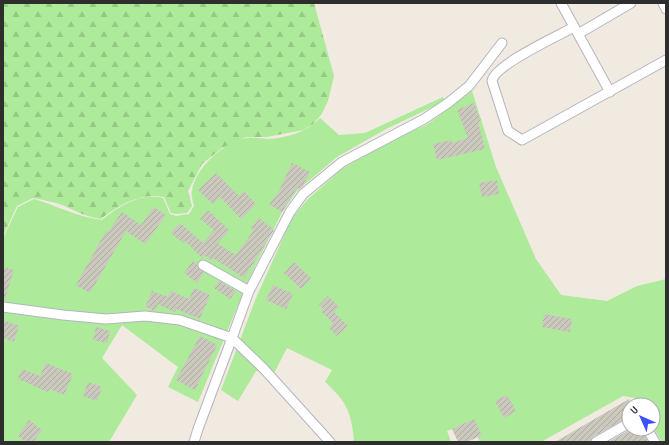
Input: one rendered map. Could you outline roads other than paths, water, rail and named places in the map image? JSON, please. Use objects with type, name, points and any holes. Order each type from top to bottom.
[{"type":"street","points":[[561,3],[610,92]]},
{"type":"street","points":[[630,3],[576,31],[520,56],[500,69],[494,75],[492,81],[508,131],[522,140],[527,139],[666,60]]},
{"type":"street","points":[[663,3],[666,9]]},
{"type":"street","points":[[194,442],[249,291],[290,212],[303,194],[342,162],[424,119],[448,103],[469,86],[502,43]]},
{"type":"street","points":[[203,265],[249,291]]},
{"type":"street","points":[[3,307],[106,319],[145,316],[180,320],[232,338],[264,369],[330,442]]},
{"type":"street","points":[[596,442],[621,428]]}]
